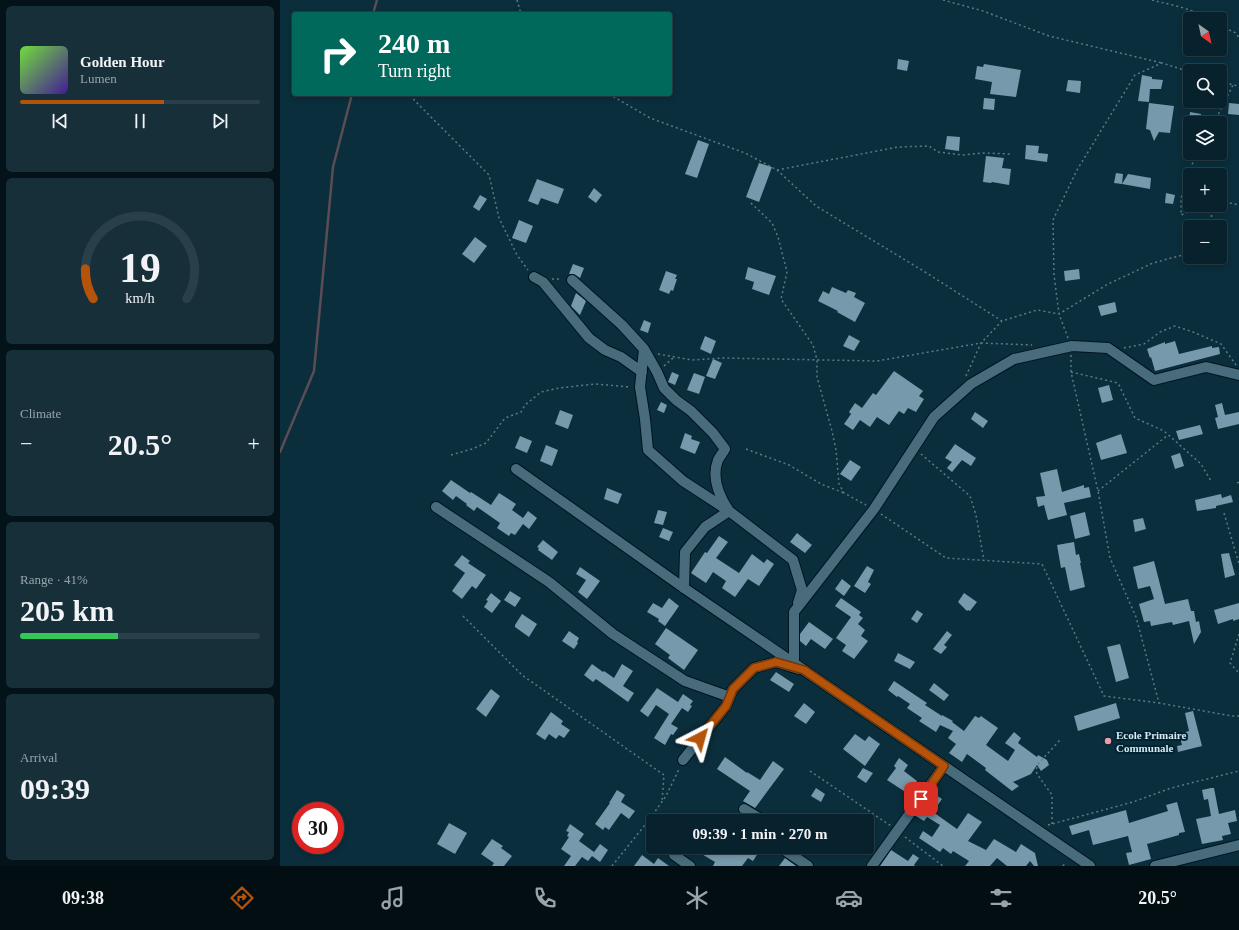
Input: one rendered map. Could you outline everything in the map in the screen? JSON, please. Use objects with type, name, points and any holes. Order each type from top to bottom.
[{"type":"street","points":[[534,277],[543,282],[589,338],[605,350],[621,357],[642,372]]},
{"type":"street","points":[[572,280],[622,325],[644,349],[664,388],[676,400],[691,411],[713,433],[725,449],[718,460],[715,476],[722,501],[729,511]]},
{"type":"street","points":[[794,612],[874,509],[934,417],[971,384],[1014,359],[1072,346],[1108,348],[1154,380],[1206,367],[1238,370]]},
{"type":"street","points":[[644,349],[640,387],[648,450],[683,481],[729,511],[793,560],[802,590],[794,612],[794,663]]},
{"type":"street","points":[[516,469],[684,588],[1090,866]]},
{"type":"street","points":[[436,507],[549,582],[613,634],[685,681],[730,697]]},
{"type":"street","points":[[684,588],[685,552],[705,527],[729,511]]},
{"type":"street","points":[[683,760],[726,706],[733,689],[754,668],[776,662],[804,670]]},
{"type":"street","points":[[872,866],[944,766]]},
{"type":"street","points":[[744,809],[752,814]]},
{"type":"street","points":[[1155,866],[1239,845]]},
{"type":"street","points":[[790,854],[808,866]]},
{"type":"street","points":[[674,855],[690,866]]},
{"type":"path","points":[[517,0],[520,12]]},
{"type":"path","points":[[943,0],[984,11],[1050,36],[1162,63],[1183,70]]},
{"type":"path","points":[[1152,0],[1196,12]]},
{"type":"path","points":[[1227,29],[1236,33],[1239,38]]},
{"type":"path","points":[[1159,704],[1136,617],[1110,558],[1098,491],[1071,372],[1072,346],[1059,314],[1054,275],[1053,220],[1077,170],[1135,75],[1162,63]]},
{"type":"path","points":[[1227,84],[1239,86]]},
{"type":"path","points":[[1218,116],[1233,86]]},
{"type":"path","points":[[415,96],[414,100],[489,175],[499,218],[518,255],[534,277]]},
{"type":"path","points":[[612,96],[650,118],[745,153],[777,170],[816,206],[1002,321]]},
{"type":"path","points":[[777,170],[898,147],[929,146],[938,152],[963,155],[983,153],[1010,154]]},
{"type":"path","points":[[1183,192],[1181,198],[1182,214],[1188,212]]},
{"type":"path","points":[[1227,202],[1239,205]]},
{"type":"path","points":[[751,203],[772,223],[778,237],[787,272],[781,299],[813,345],[817,360],[817,377],[836,450],[839,484],[844,493]]},
{"type":"path","points":[[966,376],[982,343],[1002,321],[1037,310],[1059,314],[1108,284],[1153,263],[1183,255]]},
{"type":"path","points":[[549,278],[572,280]]},
{"type":"path","points":[[1112,351],[1144,344],[1160,332],[1175,326],[1221,344],[1238,370]]},
{"type":"path","points":[[644,349],[673,358],[692,360],[723,358],[877,361],[982,343],[1034,345]]},
{"type":"path","points":[[657,372],[673,358]]},
{"type":"path","points":[[1071,372],[1118,384],[1135,418],[1164,431],[1201,464],[1211,481]]},
{"type":"path","points":[[450,455],[472,449],[486,443],[505,418],[521,412],[525,405],[541,392],[559,388],[595,384],[640,387]]},
{"type":"path","points":[[1098,491],[1168,435]]},
{"type":"path","points":[[914,447],[970,496],[976,516],[984,561]]},
{"type":"path","points":[[746,449],[789,465],[821,484],[844,493],[874,509],[946,558],[1042,564],[1104,696],[1239,716]]},
{"type":"path","points":[[1224,513],[1239,564]]},
{"type":"path","points":[[463,616],[522,675],[664,775],[662,802]]},
{"type":"path","points":[[1239,634],[1230,663],[1239,674]]},
{"type":"path","points":[[1052,824],[1052,795],[1037,774],[1036,770],[1038,764],[1060,740]]},
{"type":"path","points":[[653,814],[666,796],[683,760]]},
{"type":"path","points":[[810,771],[898,831],[943,866]]},
{"type":"path","points":[[1035,828],[1133,802],[1171,788],[1239,771]]},
{"type":"path","points":[[612,866],[646,824]]},
{"type":"building","points":[[898,59],[909,61],[907,71],[897,69]]},
{"type":"building","points":[[984,64],[1021,70],[1016,97],[990,94],[992,82],[975,79],[977,66],[983,67]]},
{"type":"building","points":[[1142,75],[1152,77],[1152,79],[1163,80],[1161,89],[1150,89],[1149,102],[1138,101]]},
{"type":"building","points":[[1068,80],[1081,81],[1080,93],[1066,91]]},
{"type":"building","points":[[984,98],[995,99],[994,110],[983,109]]},
{"type":"building","points":[[1149,103],[1174,106],[1170,133],[1159,132],[1154,141],[1150,130],[1146,129]]},
{"type":"building","points":[[1229,103],[1239,104],[1239,115],[1228,114]]},
{"type":"building","points":[[1190,112],[1201,114],[1201,116],[1190,116]]},
{"type":"building","points":[[947,136],[960,137],[959,151],[945,149]]},
{"type":"building","points":[[698,140],[709,144],[697,178],[685,174]]},
{"type":"building","points":[[1026,145],[1039,146],[1038,153],[1048,154],[1047,162],[1025,159]]},
{"type":"building","points":[[986,156],[1004,158],[1002,168],[1011,169],[1009,185],[983,182]]},
{"type":"building","points":[[759,163],[772,167],[759,202],[746,197]]},
{"type":"building","points":[[1116,173],[1123,174],[1122,184],[1114,183]]},
{"type":"building","points":[[1128,174],[1151,178],[1150,189],[1122,184]]},
{"type":"building","points":[[537,179],[564,189],[558,204],[541,198],[538,205],[528,201]]},
{"type":"building","points":[[594,188],[602,195],[596,203],[588,197]]},
{"type":"building","points":[[1166,193],[1175,195],[1173,204],[1165,203]]},
{"type":"building","points":[[480,195],[487,199],[479,211],[473,207]]},
{"type":"building","points":[[519,220],[533,226],[526,243],[512,238]]},
{"type":"building","points":[[475,237],[487,246],[474,263],[462,254]]},
{"type":"building","points":[[573,264],[584,268],[580,278],[574,274],[569,274]]},
{"type":"building","points":[[748,267],[776,276],[769,295],[752,289],[754,282],[745,279]]},
{"type":"building","points":[[1079,269],[1080,279],[1065,281],[1064,271]]},
{"type":"building","points":[[666,271],[677,275],[673,291],[671,290],[669,294],[659,290]]},
{"type":"building","points":[[832,287],[846,293],[848,290],[856,293],[854,297],[865,303],[855,322],[818,301],[823,291],[829,294]]},
{"type":"building","points":[[576,293],[586,301],[580,315],[571,306]]},
{"type":"building","points":[[1115,302],[1117,312],[1101,316],[1098,306]]},
{"type":"building","points":[[644,320],[651,323],[648,333],[640,330]]},
{"type":"building","points":[[849,335],[860,341],[854,351],[843,346]]},
{"type":"building","points":[[705,336],[716,341],[711,354],[700,349]]},
{"type":"building","points":[[1175,341],[1179,354],[1212,346],[1212,348],[1219,347],[1220,354],[1155,371],[1147,349],[1165,342],[1165,344]]},
{"type":"building","points":[[713,359],[722,363],[715,379],[706,376]]},
{"type":"building","points":[[894,371],[923,391],[919,396],[924,399],[916,412],[908,408],[904,414],[899,411],[889,425],[877,417],[870,427],[860,420],[853,430],[844,424],[851,414],[849,412],[855,403],[862,408],[873,393],[876,395]]},
{"type":"building","points":[[672,372],[679,375],[675,385],[668,382]]},
{"type":"building","points":[[694,373],[705,377],[699,394],[687,390]]},
{"type":"building","points":[[1109,385],[1113,400],[1102,403],[1098,388]]},
{"type":"building","points":[[661,402],[667,405],[664,413],[657,410]]},
{"type":"building","points":[[1222,403],[1225,415],[1239,412],[1239,424],[1218,429],[1215,418],[1218,417],[1215,405]]},
{"type":"building","points":[[560,410],[573,415],[568,429],[555,424]]},
{"type":"building","points":[[975,412],[988,421],[983,428],[971,419]]},
{"type":"building","points":[[1200,425],[1203,434],[1179,440],[1176,431]]},
{"type":"building","points":[[685,433],[692,436],[691,439],[700,442],[695,454],[680,448]]},
{"type":"building","points":[[1121,434],[1127,453],[1101,460],[1096,443]]},
{"type":"building","points":[[520,436],[532,441],[527,453],[515,448]]},
{"type":"building","points":[[955,444],[976,458],[971,466],[962,460],[952,472],[947,468],[952,462],[945,458]]},
{"type":"building","points":[[546,445],[558,450],[552,466],[540,461]]},
{"type":"building","points":[[1180,453],[1184,466],[1175,469],[1171,456]]},
{"type":"building","points":[[850,460],[861,467],[851,481],[840,474]]},
{"type":"building","points":[[1057,469],[1062,492],[1084,485],[1084,488],[1089,487],[1091,497],[1064,503],[1067,515],[1048,520],[1044,505],[1038,507],[1036,497],[1045,496],[1040,473]]},
{"type":"building","points":[[451,480],[491,505],[499,493],[516,504],[512,510],[523,518],[528,511],[537,518],[529,529],[523,524],[515,535],[511,533],[509,536],[497,528],[500,523],[480,509],[477,507],[474,511],[456,496],[453,500],[442,491]]},
{"type":"building","points":[[607,488],[622,494],[618,504],[604,499]]},
{"type":"building","points":[[1221,494],[1222,498],[1231,495],[1233,502],[1216,506],[1216,508],[1197,511],[1195,500]]},
{"type":"building","points":[[658,510],[667,512],[663,525],[654,523]]},
{"type":"building","points":[[1085,512],[1090,535],[1075,539],[1070,516]]},
{"type":"building","points":[[1143,518],[1146,529],[1135,532],[1133,520]]},
{"type":"building","points":[[663,528],[673,532],[669,541],[659,537]]},
{"type":"building","points":[[797,533],[812,545],[805,553],[790,542]]},
{"type":"building","points":[[719,536],[728,542],[716,558],[739,573],[752,554],[764,563],[767,559],[774,564],[759,586],[748,579],[735,597],[722,588],[726,581],[713,572],[706,583],[691,573],[705,552],[707,553]]},
{"type":"building","points":[[543,540],[558,552],[552,560],[538,550],[539,548],[537,547]]},
{"type":"building","points":[[1074,542],[1076,555],[1079,554],[1085,587],[1070,591],[1065,567],[1061,568],[1057,545]]},
{"type":"building","points":[[1229,553],[1235,575],[1225,578],[1221,554]]},
{"type":"building","points":[[462,555],[470,561],[468,563],[486,575],[476,589],[472,586],[462,599],[452,591],[465,573],[454,565]]},
{"type":"building","points":[[1154,561],[1165,604],[1188,599],[1191,611],[1194,611],[1196,622],[1199,621],[1201,632],[1194,644],[1189,621],[1173,625],[1172,622],[1151,626],[1150,621],[1144,622],[1139,604],[1154,599],[1150,586],[1138,589],[1133,567]]},
{"type":"building","points":[[867,566],[874,570],[868,582],[871,584],[865,593],[854,586]]},
{"type":"building","points":[[580,567],[600,581],[587,599],[578,592],[586,580],[576,574]]},
{"type":"building","points":[[842,579],[851,586],[844,596],[835,589]]},
{"type":"building","points":[[510,591],[521,598],[515,607],[504,600]]},
{"type":"building","points":[[491,593],[501,601],[492,613],[484,607],[488,601],[486,600]]},
{"type":"building","points":[[964,593],[977,602],[970,611],[967,611],[958,602]]},
{"type":"building","points":[[669,598],[679,606],[665,626],[658,621],[659,619],[647,612],[653,603],[662,608]]},
{"type":"building","points":[[841,598],[861,612],[859,615],[863,618],[858,624],[865,630],[861,636],[868,641],[854,659],[842,651],[846,645],[836,638],[851,617],[835,606]]},
{"type":"building","points":[[1239,603],[1239,619],[1233,621],[1233,619],[1218,624],[1214,610]]},
{"type":"building","points":[[917,610],[923,614],[917,623],[911,619]]},
{"type":"building","points":[[522,614],[537,624],[529,637],[515,627]]},
{"type":"building","points":[[809,622],[833,639],[825,649],[811,639],[806,646],[800,641],[800,634]]},
{"type":"building","points":[[666,628],[698,650],[684,670],[668,658],[670,655],[655,644]]},
{"type":"building","points":[[569,631],[579,638],[574,649],[562,641]]},
{"type":"building","points":[[947,631],[952,635],[944,645],[947,647],[941,654],[933,649]]},
{"type":"building","points":[[1120,644],[1129,678],[1116,682],[1107,647]]},
{"type":"building","points":[[898,653],[915,662],[910,669],[894,661]]},
{"type":"building","points":[[592,664],[614,678],[622,664],[633,671],[623,686],[634,693],[628,702],[596,679],[593,682],[584,675]]},
{"type":"building","points":[[776,672],[794,684],[789,692],[770,680]]},
{"type":"building","points":[[894,681],[927,703],[925,705],[953,721],[952,722],[964,731],[975,716],[979,718],[981,716],[998,728],[986,745],[1008,761],[1015,750],[1005,743],[1014,732],[1021,738],[1018,743],[1037,757],[1038,755],[1047,760],[1049,765],[1041,771],[1037,765],[1031,774],[1013,782],[1019,786],[1012,791],[985,770],[986,768],[967,754],[962,762],[949,753],[956,744],[948,738],[953,731],[940,725],[936,732],[919,721],[922,718],[907,708],[910,704],[888,690]]},
{"type":"building","points":[[934,683],[949,695],[944,701],[929,690]]},
{"type":"building","points":[[657,688],[678,702],[683,694],[693,701],[688,712],[682,708],[671,724],[678,728],[673,735],[671,734],[665,745],[654,738],[669,714],[656,705],[648,717],[640,711]]},
{"type":"building","points":[[491,689],[500,696],[486,717],[476,709]]},
{"type":"building","points":[[804,703],[815,712],[806,724],[794,716]]},
{"type":"building","points":[[1116,703],[1120,718],[1078,731],[1074,716]]},
{"type":"building","points":[[1193,711],[1202,746],[1178,752],[1177,746],[1182,745],[1179,734],[1189,731],[1185,713]]},
{"type":"building","points":[[551,712],[563,721],[561,724],[570,730],[564,738],[559,735],[556,739],[549,734],[545,740],[536,734]]},
{"type":"building","points":[[855,734],[865,741],[869,736],[880,744],[865,766],[843,749]]},
{"type":"building","points":[[725,757],[747,773],[760,780],[773,761],[784,769],[755,808],[743,801],[750,791],[717,769]]},
{"type":"building","points":[[899,758],[908,765],[904,771],[917,781],[907,793],[887,780],[896,768],[894,766]]},
{"type":"building","points":[[863,768],[873,773],[866,783],[857,777]]},
{"type":"building","points":[[816,788],[825,794],[821,802],[811,796]]},
{"type":"building","points":[[1214,788],[1219,814],[1235,810],[1237,821],[1228,823],[1231,834],[1222,836],[1223,840],[1202,844],[1196,819],[1211,816],[1208,799],[1204,800],[1202,790]]},
{"type":"building","points":[[617,790],[625,795],[621,802],[635,811],[629,819],[621,813],[609,830],[605,827],[603,830],[595,824]]},
{"type":"building","points":[[933,793],[942,799],[933,812],[957,829],[968,813],[982,822],[968,841],[986,850],[994,839],[1016,852],[1021,844],[1035,853],[1038,866],[1034,866],[1030,861],[1026,866],[1007,866],[997,858],[990,866],[965,866],[969,861],[953,851],[951,854],[943,848],[940,852],[919,838],[923,831],[932,837],[940,825],[927,817],[924,821],[916,816]]},
{"type":"building","points":[[1177,802],[1185,832],[1147,844],[1151,859],[1129,865],[1126,853],[1132,852],[1128,836],[1093,845],[1089,830],[1072,835],[1069,826],[1126,810],[1129,823],[1168,811],[1166,805]]},
{"type":"building","points":[[449,823],[467,833],[455,854],[437,844]]},
{"type":"building","points":[[570,824],[584,834],[579,841],[594,852],[600,844],[608,850],[600,862],[592,856],[588,861],[582,857],[575,866],[564,866],[571,856],[561,849],[569,837],[567,836],[569,832],[566,831]]},
{"type":"building","points":[[492,839],[503,846],[501,848],[512,856],[504,866],[492,866],[494,863],[481,854]]},
{"type":"building","points":[[891,850],[908,861],[913,854],[919,858],[914,865],[915,866],[880,866]]},
{"type":"building","points":[[702,854],[757,854],[753,861],[748,858],[742,866],[713,866],[715,862]]},
{"type":"building","points":[[642,855],[654,864],[658,858],[669,866],[634,866]]},
{"type":"building","points":[[785,858],[796,866],[779,866]]},
{"type":"waterway","points":[[374,12],[377,0]]},
{"type":"waterway","points":[[280,452],[314,371],[333,167],[351,96]]},
{"type":"place","name":"Ecole Primaire Communale","points":[[1108,741]]},
{"type":"route","points":[[700,738],[726,706],[733,689],[754,668],[776,662],[804,670],[944,766],[921,799]]}]
